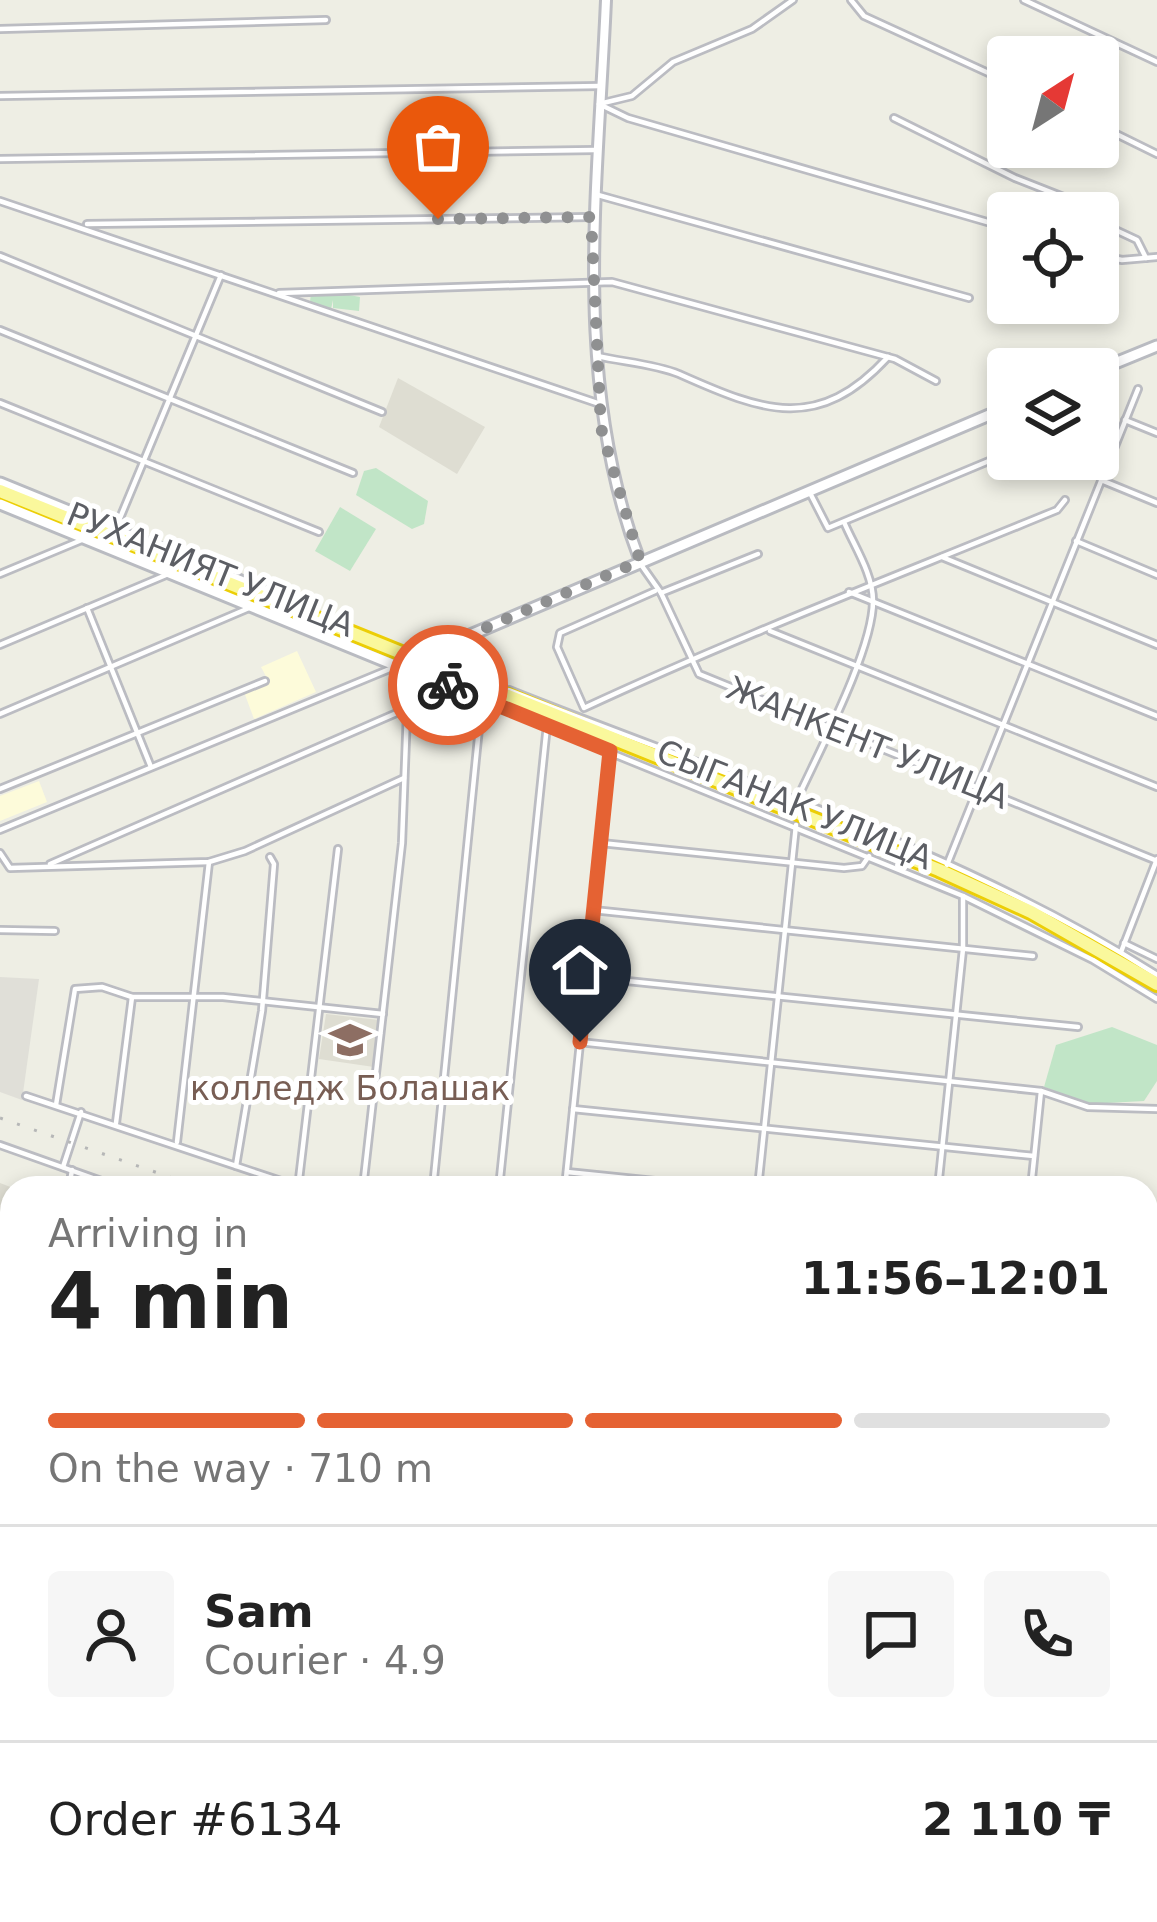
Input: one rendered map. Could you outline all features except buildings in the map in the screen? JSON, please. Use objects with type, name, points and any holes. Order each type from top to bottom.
[{"type":"highway","points":[[0,494],[937,874],[1029,916],[1157,987]]},
{"type":"main road","points":[[1119,361],[1157,346]]},
{"type":"main road","points":[[411,663],[987,416]]},
{"type":"main road","name":"РУХАНИЯТ УЛИЦА","points":[[0,494],[115,530],[411,663]]},
{"type":"main road","name":"РУХАНИЯТ УЛИЦА","points":[[0,494],[84,538],[254,607],[411,663]]},
{"type":"street","points":[[606,0],[591,217],[597,356],[606,450],[640,561]]},
{"type":"street","points":[[599,104],[632,96],[674,62],[752,29],[793,0]]},
{"type":"street","points":[[851,0],[864,16],[987,72]]},
{"type":"street","points":[[1024,0],[1157,62]]},
{"type":"street","points":[[0,29],[326,20]]},
{"type":"street","points":[[0,95],[602,86]]},
{"type":"street","points":[[599,104],[628,118],[987,223]]},
{"type":"street","points":[[894,118],[1015,178],[1099,211],[1108,226],[1137,240],[1146,258]]},
{"type":"street","points":[[1119,135],[1157,154]]},
{"type":"street","points":[[0,159],[595,150]]},
{"type":"street","points":[[592,194],[968,298]]},
{"type":"street","points":[[0,201],[600,404]]},
{"type":"street","points":[[78,224],[591,217]]},
{"type":"street","points":[[0,256],[382,412]]},
{"type":"street","points":[[1119,256],[1157,257]]},
{"type":"street","points":[[115,530],[222,274]]},
{"type":"street","points":[[279,293],[612,282],[888,357],[936,381]]},
{"type":"street","points":[[0,330],[353,473]]},
{"type":"street","points":[[597,356],[678,374],[705,388],[801,412],[855,391],[888,357]]},
{"type":"street","points":[[946,865],[1138,388]]},
{"type":"street","points":[[0,403],[319,532]]},
{"type":"street","points":[[1125,419],[1157,433]]},
{"type":"street","points":[[809,490],[823,525],[844,522],[987,463]]},
{"type":"street","points":[[1101,481],[1157,503]]},
{"type":"street","points":[[758,554],[560,633],[557,647],[584,707],[770,631],[870,582],[1057,510],[1065,500]]},
{"type":"street","points":[[795,804],[855,664],[874,604],[870,582],[844,522]]},
{"type":"street","points":[[0,574],[84,538]]},
{"type":"street","points":[[1076,541],[1157,574]]},
{"type":"street","points":[[942,557],[1157,645]]},
{"type":"street","name":"ЖАНКЕНТ УЛИЦА","points":[[640,561],[699,674],[1157,860]]},
{"type":"street","points":[[0,645],[171,573]]},
{"type":"street","points":[[849,592],[1157,716]]},
{"type":"street","points":[[0,714],[254,607]]},
{"type":"street","points":[[87,608],[151,767]]},
{"type":"street","points":[[770,631],[1157,787]]},
{"type":"street","points":[[364,1176],[405,777],[411,663]]},
{"type":"street","points":[[0,830],[411,663],[482,698],[963,896],[1093,960],[1157,999]]},
{"type":"street","name":"СЫГАНАК УЛИЦА","points":[[411,663],[795,804],[946,865],[1121,952],[1157,975]]},
{"type":"street","points":[[0,789],[265,681]]},
{"type":"street","points":[[434,1176],[482,698]]},
{"type":"street","points":[[46,866],[408,708]]},
{"type":"street","points":[[500,1176],[547,725]]},
{"type":"street","points":[[566,1176],[610,751]]},
{"type":"street","points":[[0,853],[6,867],[209,862],[245,851],[405,777]]},
{"type":"street","points":[[759,1176],[796,825]]},
{"type":"street","points":[[601,844],[855,868],[869,856]]},
{"type":"street","points":[[300,1176],[338,849]]},
{"type":"street","points":[[236,1166],[256,1058],[274,864],[270,856]]},
{"type":"street","points":[[1121,952],[1157,860]]},
{"type":"street","points":[[177,1144],[209,862]]},
{"type":"street","points":[[939,1176],[963,949],[963,896]]},
{"type":"street","points":[[593,910],[1033,956]]},
{"type":"street","points":[[0,929],[55,932]]},
{"type":"street","points":[[1124,943],[1157,959]]},
{"type":"street","points":[[588,977],[1078,1027]]},
{"type":"street","points":[[56,1105],[73,990],[102,987],[132,997],[259,1000],[383,1014]]},
{"type":"street","points":[[116,1123],[132,997]]},
{"type":"street","points":[[580,1042],[1041,1091],[1088,1107],[1157,1109]]},
{"type":"street","points":[[1032,1176],[1041,1091]]},
{"type":"street","points":[[26,1096],[265,1176]]},
{"type":"street","points":[[573,1109],[1034,1156]]},
{"type":"street","points":[[63,1167],[81,1112]]},
{"type":"street","points":[[0,1145],[88,1176]]},
{"type":"street","points":[[71,1176],[72,1170]]},
{"type":"street","points":[[566,1172],[605,1176]]},
{"type":"street","points":[[0,1356],[0,1408]]},
{"type":"shaded area","points":[[398,378],[485,427],[457,474],[379,427]]},
{"type":"shaded area","points":[[297,651],[316,692],[254,719],[244,692],[269,682],[261,667]]},
{"type":"shaded area","points":[[39,781],[47,802],[0,821],[0,796]]},
{"type":"shaded area","points":[[0,977],[39,979],[22,1100],[0,1092]]},
{"type":"shaded area","name":"колледж Болашак","points":[[326,1014],[379,1020],[374,1067],[319,1059]]},
{"type":"green space","points":[[311,293],[360,297],[359,311],[333,308],[333,300],[331,309],[310,302]]},
{"type":"green space","points":[[376,468],[428,501],[424,524],[412,529],[356,495],[364,471]]},
{"type":"green space","points":[[340,507],[376,529],[350,571],[315,551]]},
{"type":"green space","points":[[1112,1027],[1157,1045],[1157,1081],[1144,1101],[1089,1104],[1044,1087],[1056,1045]]},
{"type":"railway","points":[[0,1118],[167,1176]]},
{"type":"way so far","points":[[438,219],[591,217],[601,428],[625,523],[640,561],[397,666],[448,685]]},
{"type":"place","name":"колледж Болашак","points":[[350,1040]]},
{"type":"route","points":[[448,685],[610,751],[580,1042]]}]
